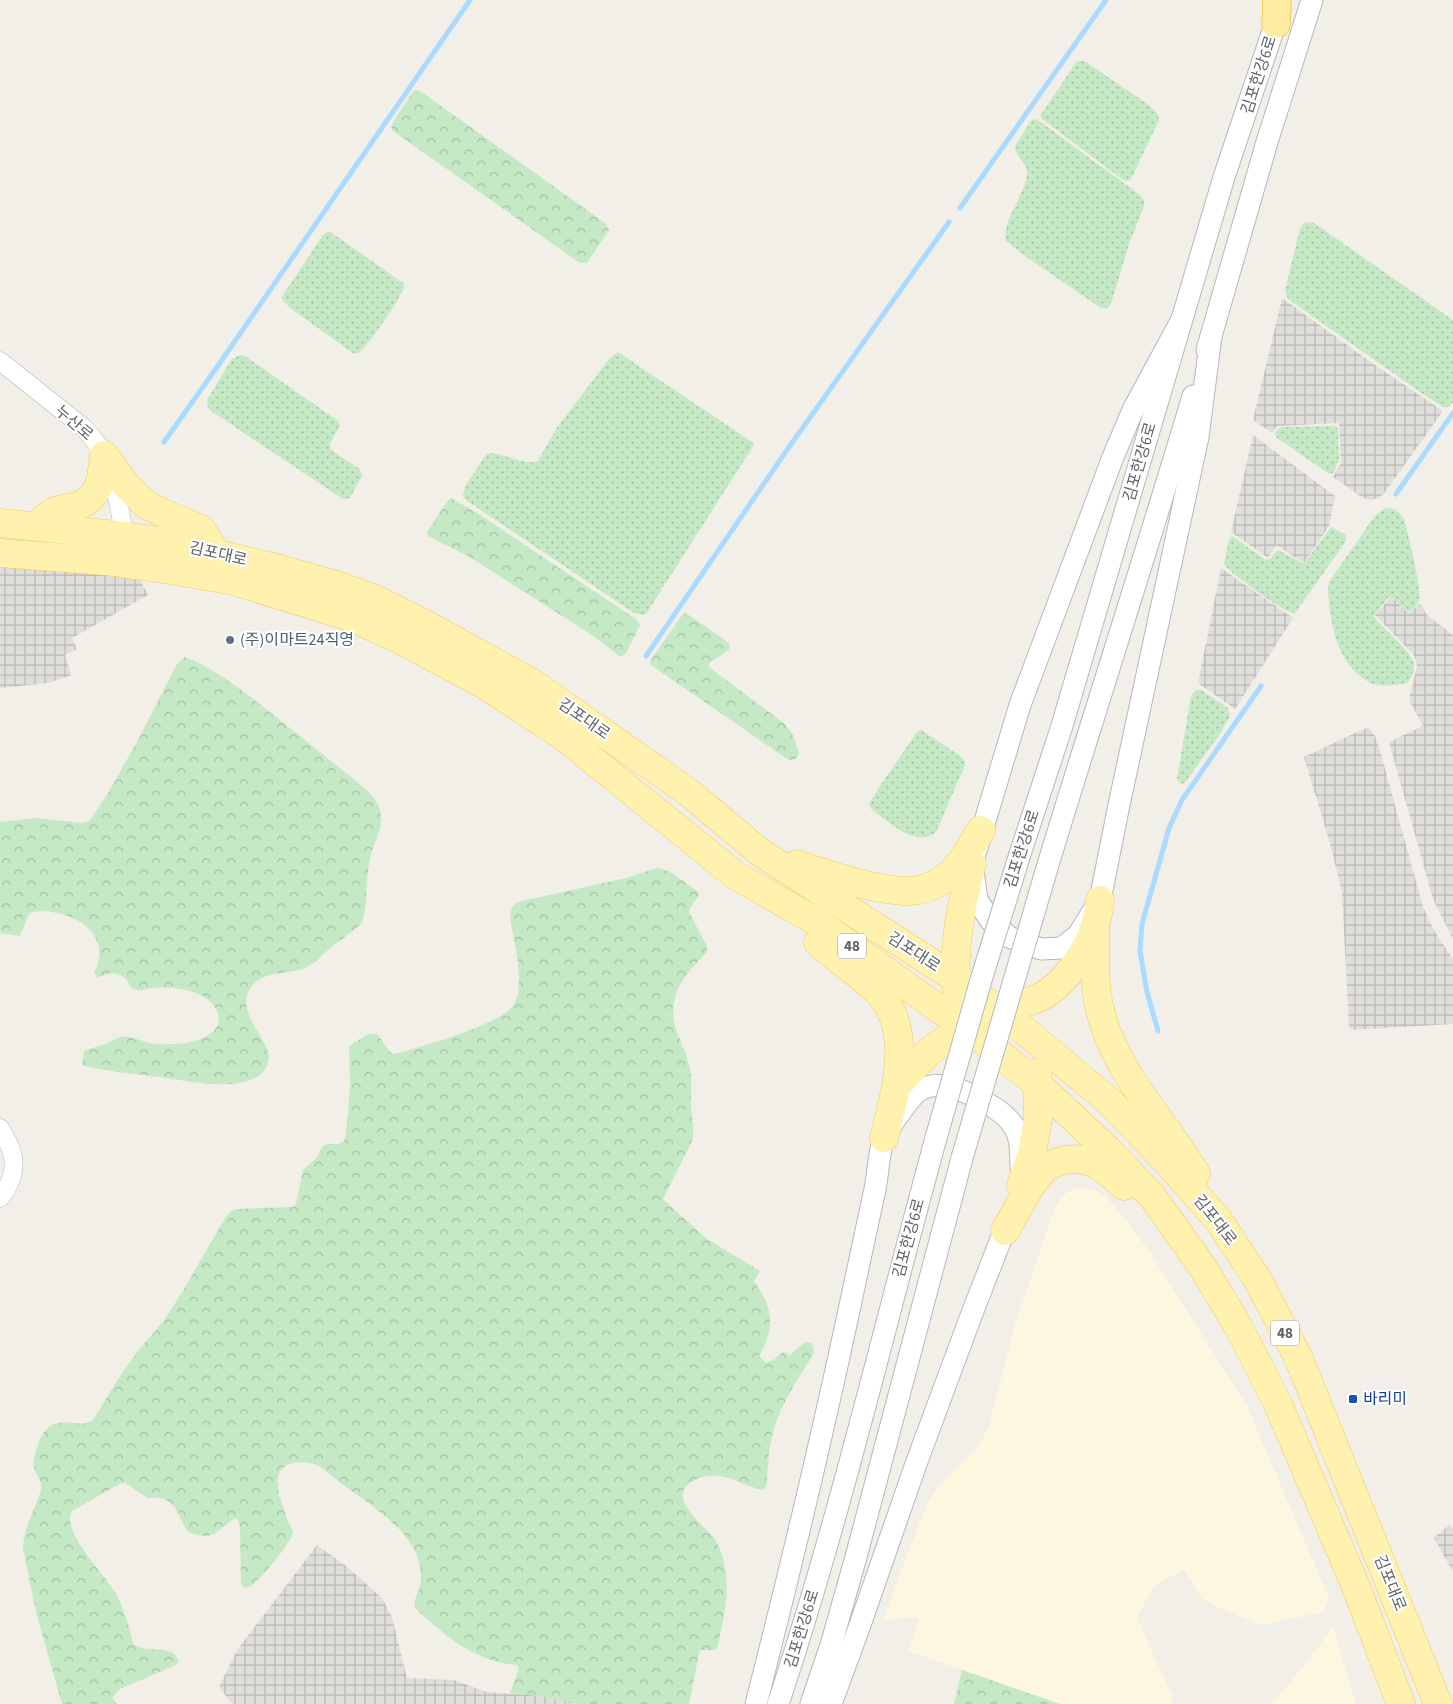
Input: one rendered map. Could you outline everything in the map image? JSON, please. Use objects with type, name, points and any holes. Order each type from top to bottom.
[{"type":"main road","points":[[36,526],[56,510],[76,507],[88,502],[98,490],[102,479],[104,454]]},
{"type":"main road","points":[[104,454],[126,485],[145,504],[201,529],[216,553]]},
{"type":"main road","name":"김포대로","points":[[0,523],[173,543],[281,569],[375,599],[442,633],[534,684],[688,792],[761,852],[955,978],[1025,1031],[1111,1103],[1168,1163],[1219,1221],[1259,1282],[1299,1359],[1438,1704]]},
{"type":"main road","name":"김포대로","points":[[0,553],[124,564],[234,581],[350,617],[399,640],[484,685],[563,736],[735,876],[817,922],[930,1002],[963,1017],[1107,1149],[1152,1196],[1204,1269],[1234,1320],[1278,1404],[1356,1587],[1401,1704]]},
{"type":"main road","points":[[761,852],[843,878],[905,891],[929,888],[946,878],[960,862],[982,830]]},
{"type":"main road","points":[[963,1017],[955,978],[958,930],[972,864]]},
{"type":"main road","points":[[735,876],[877,991],[884,1000],[894,1018],[898,1038],[897,1086],[884,1138]]},
{"type":"main road","points":[[897,1086],[930,1049],[953,1034],[963,1017],[993,1007],[1013,1006],[1041,997],[1060,982],[1073,967],[1088,944],[1095,926],[1100,900]]},
{"type":"main road","points":[[1095,926],[1096,986],[1105,1031],[1127,1074],[1195,1173],[1219,1221]]},
{"type":"main road","points":[[963,1017],[985,1026],[1025,1031],[1036,1065],[1038,1118],[1032,1153],[1021,1185]]},
{"type":"main road","points":[[1005,1231],[1037,1178],[1056,1163],[1070,1159],[1093,1162],[1182,1237]]},
{"type":"street","name":"김포한강6로","points":[[811,1704],[831,1645],[856,1557],[962,1158],[1047,868],[1147,551],[1267,142],[1312,0]]},
{"type":"street","name":"김포한강6로","points":[[778,1704],[801,1634],[880,1356],[903,1258],[981,980],[1061,729],[1224,178],[1279,8]]},
{"type":"street","points":[[1181,321],[1133,410],[1113,457],[1020,705],[972,864],[977,900],[990,921],[1009,937],[1040,949],[1062,948],[1078,935],[1100,900],[1198,437],[1211,336]]},
{"type":"street","name":"누산로","points":[[0,361],[84,428],[104,454],[114,487],[124,536],[124,564]]},
{"type":"street","points":[[756,1704],[790,1572],[834,1379],[876,1185],[884,1138],[909,1101],[919,1090],[936,1084],[959,1090],[980,1099],[1003,1113],[1014,1126],[1021,1143],[1021,1185],[919,1455],[831,1704]]},
{"type":"street","points":[[0,1128],[12,1153],[13,1166],[9,1185],[0,1198]]},
{"type":"shaded area","points":[[1282,298],[1443,411],[1379,498],[1371,500],[1363,498],[1333,477],[1341,463],[1339,423],[1277,426],[1272,433],[1253,420]]},
{"type":"shaded area","points":[[1253,435],[1335,496],[1329,526],[1304,563],[1276,545],[1268,558],[1231,532]]},
{"type":"shaded area","points":[[0,565],[135,575],[148,595],[72,638],[77,649],[65,655],[71,673],[70,676],[48,683],[0,688]]},
{"type":"shaded area","points":[[1221,568],[1293,618],[1235,709],[1198,683]]},
{"type":"shaded area","points":[[1391,597],[1409,613],[1420,604],[1427,615],[1453,635],[1453,939],[1433,899],[1389,742],[1423,726],[1410,702],[1417,666],[1416,660],[1413,654],[1375,615]]},
{"type":"shaded area","points":[[1368,727],[1375,736],[1379,747],[1423,907],[1435,932],[1453,959],[1453,1024],[1351,1030],[1349,1027],[1342,892],[1331,847],[1304,757]]},
{"type":"shaded area","points":[[1085,1188],[1105,1196],[1147,1248],[1247,1406],[1329,1598],[1323,1612],[1260,1625],[1203,1600],[1184,1570],[1156,1584],[1137,1617],[1173,1696],[1172,1704],[1060,1704],[909,1651],[919,1619],[910,1617],[882,1623],[929,1500],[938,1487],[979,1445],[989,1426],[1014,1328],[1058,1202],[1065,1194],[1074,1189]]},
{"type":"shaded area","points":[[1449,1525],[1453,1528],[1453,1572],[1434,1538]]},
{"type":"shaded area","points":[[317,1545],[345,1565],[382,1598],[392,1617],[407,1678],[454,1680],[486,1692],[542,1696],[575,1704],[232,1704],[219,1687],[237,1650]]},
{"type":"shaded area","points":[[1333,1626],[1356,1704],[1272,1704],[1309,1660]]},
{"type":"green space","points":[[1077,61],[1086,62],[1150,106],[1158,114],[1159,120],[1131,179],[1128,181],[1123,180],[1040,116]]},
{"type":"green space","points":[[416,90],[605,223],[609,230],[587,263],[580,263],[393,131],[392,124],[412,93]]},
{"type":"green space","points":[[1034,119],[1038,120],[1140,195],[1144,200],[1144,206],[1129,244],[1111,304],[1107,308],[1101,308],[1006,241],[1007,224],[1022,191],[1027,174],[1026,166],[1017,153],[1015,146]]},
{"type":"green space","points":[[1305,222],[1314,223],[1453,320],[1453,402],[1449,407],[1443,407],[1420,392],[1288,299],[1285,291],[1300,228]]},
{"type":"green space","points":[[329,231],[403,283],[404,286],[382,325],[368,344],[357,354],[290,308],[281,298],[323,235]]},
{"type":"green space","points":[[618,352],[754,445],[646,614],[642,615],[634,613],[466,500],[463,496],[465,486],[486,455],[491,453],[522,461],[538,461],[556,429],[609,359]]},
{"type":"green space","points":[[240,355],[245,356],[338,421],[340,425],[330,444],[331,450],[360,469],[362,476],[350,498],[343,499],[211,411],[207,406],[208,398],[232,359]]},
{"type":"green space","points":[[1335,426],[1338,428],[1339,460],[1333,473],[1329,474],[1276,437],[1275,433],[1282,427]]},
{"type":"green space","points":[[451,498],[477,513],[636,619],[640,625],[626,653],[619,656],[595,637],[468,556],[428,536],[427,532]]},
{"type":"green space","points":[[1390,508],[1399,512],[1405,521],[1417,574],[1419,600],[1418,604],[1409,612],[1390,596],[1373,616],[1411,656],[1414,664],[1413,673],[1407,683],[1382,685],[1373,684],[1358,674],[1342,654],[1333,628],[1328,589],[1329,582],[1374,517],[1384,509]]},
{"type":"green space","points":[[1331,527],[1346,535],[1346,541],[1295,613],[1281,608],[1262,595],[1224,564],[1229,539],[1232,536],[1266,560],[1270,559],[1278,550],[1304,564]]},
{"type":"green space","points":[[686,613],[730,645],[729,650],[709,663],[709,667],[785,724],[797,746],[799,754],[795,759],[787,759],[651,665],[650,661],[683,614]]},
{"type":"green space","points":[[185,657],[226,679],[290,728],[365,789],[379,806],[381,815],[379,831],[372,851],[367,877],[363,920],[360,925],[310,965],[270,975],[262,978],[251,987],[246,1005],[267,1049],[269,1061],[264,1071],[255,1078],[229,1084],[200,1083],[82,1065],[84,1051],[121,1037],[130,1037],[157,1044],[177,1044],[198,1040],[214,1031],[219,1022],[218,1012],[209,1000],[194,992],[177,988],[136,990],[132,988],[123,976],[116,974],[105,974],[98,978],[94,973],[99,961],[97,940],[83,924],[63,914],[45,911],[34,912],[29,914],[20,936],[0,933],[0,822],[35,818],[83,823],[90,820],[108,793],[139,738],[177,664]]},
{"type":"green space","points":[[1196,690],[1201,690],[1228,708],[1230,716],[1185,783],[1181,784],[1177,779],[1191,696]]},
{"type":"green space","points":[[921,730],[959,755],[965,761],[965,765],[936,832],[920,837],[911,835],[894,826],[871,809],[869,804],[917,732]]},
{"type":"green space","points":[[657,868],[673,874],[697,891],[699,895],[689,912],[707,946],[707,952],[685,977],[676,995],[674,1005],[676,1029],[690,1070],[693,1132],[692,1141],[663,1199],[707,1239],[760,1271],[754,1281],[765,1300],[770,1318],[770,1326],[768,1336],[759,1356],[766,1363],[775,1359],[784,1351],[790,1355],[805,1342],[812,1343],[814,1353],[779,1414],[772,1437],[766,1487],[763,1490],[725,1477],[712,1476],[696,1479],[685,1488],[683,1495],[685,1504],[716,1541],[720,1549],[724,1560],[727,1583],[726,1604],[718,1646],[715,1650],[701,1650],[699,1653],[689,1704],[575,1704],[542,1696],[510,1693],[519,1669],[517,1665],[487,1659],[474,1653],[449,1637],[415,1608],[415,1600],[421,1577],[419,1561],[401,1531],[382,1513],[322,1468],[311,1463],[299,1462],[283,1468],[278,1478],[279,1493],[293,1532],[292,1537],[261,1576],[251,1586],[244,1588],[241,1583],[240,1526],[235,1518],[214,1534],[207,1536],[196,1535],[187,1531],[174,1506],[168,1501],[161,1498],[148,1498],[125,1483],[121,1483],[72,1511],[70,1520],[73,1530],[87,1554],[117,1596],[125,1613],[133,1643],[138,1647],[171,1652],[179,1662],[120,1689],[112,1698],[117,1704],[62,1704],[37,1616],[23,1548],[28,1525],[41,1490],[41,1483],[34,1468],[34,1458],[37,1446],[46,1430],[55,1424],[67,1422],[83,1423],[93,1420],[122,1373],[165,1319],[230,1212],[236,1209],[293,1207],[296,1204],[303,1170],[315,1160],[323,1146],[339,1144],[344,1141],[350,1087],[349,1047],[354,1042],[365,1036],[375,1034],[394,1054],[456,1035],[503,1015],[515,1002],[519,984],[518,964],[510,917],[511,909],[514,905],[518,902],[626,878]]},
{"type":"green space","points":[[962,1670],[1060,1704],[954,1704]]},
{"type":"waterway","points":[[164,442],[470,0]]},
{"type":"waterway","points":[[960,208],[1106,0]]},
{"type":"waterway","points":[[646,656],[789,447],[949,222]]},
{"type":"waterway","points":[[1396,494],[1453,413]]},
{"type":"waterway","points":[[1158,1031],[1147,992],[1140,951],[1142,924],[1169,828],[1182,800],[1261,686]]},
{"type":"place","name":"(주)이마트24직영","points":[[230,640]]},
{"type":"place","name":"바리미","points":[[1353,1399]]}]
